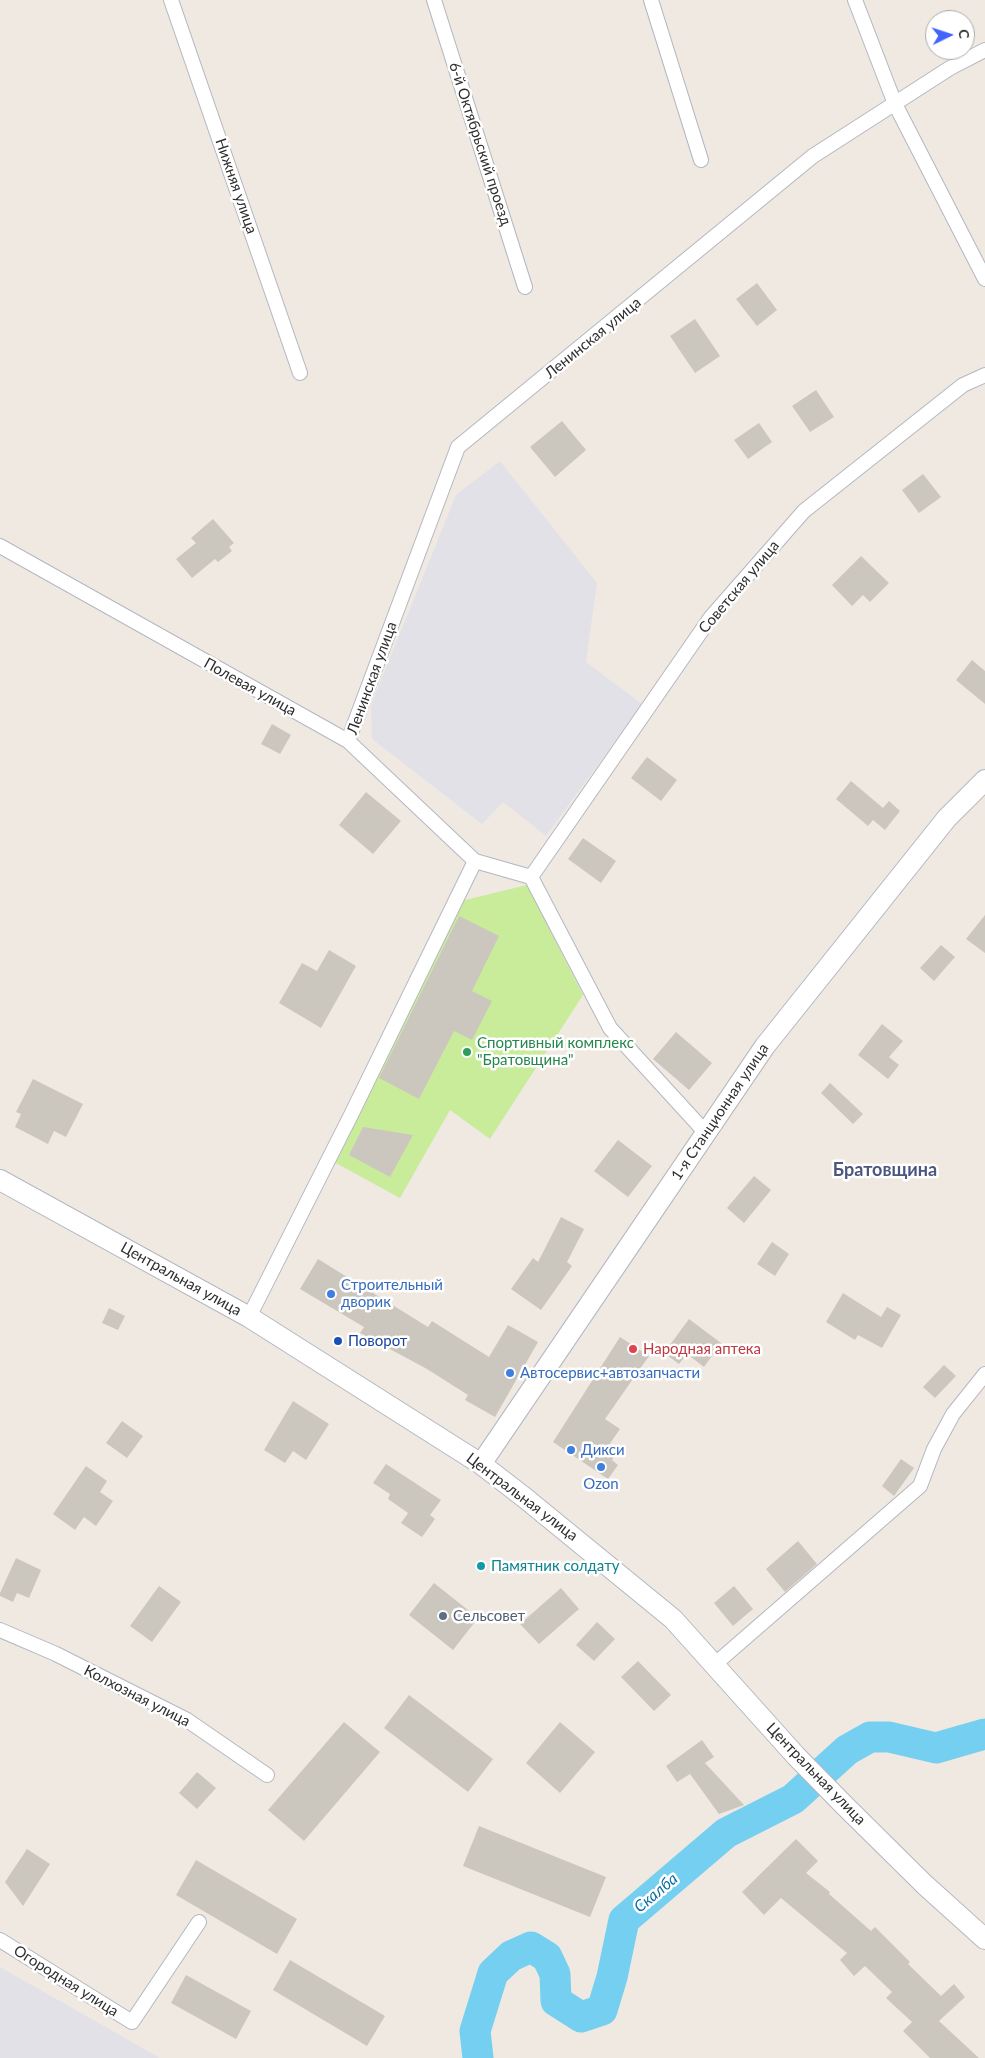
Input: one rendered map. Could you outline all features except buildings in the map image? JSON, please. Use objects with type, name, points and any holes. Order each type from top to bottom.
[{"type":"main road","name":"1-я Станционная улица","points":[[481,1464],[765,1046],[947,818],[985,780]]},
{"type":"main road","name":"Центральная улица","points":[[0,1180],[249,1316],[481,1464],[570,1532],[673,1619],[796,1756],[925,1885],[985,1939]]},
{"type":"street","name":"Нижняя улица","points":[[172,0],[300,373]]},
{"type":"street","name":"6-й Октябрьский проезд","points":[[434,0],[525,287]]},
{"type":"street","points":[[651,0],[701,160]]},
{"type":"street","points":[[855,0],[895,104],[985,278]]},
{"type":"street","name":"Ленинская улица","points":[[348,742],[458,447],[813,156],[950,68],[985,50]]},
{"type":"street","name":"Советская улица","points":[[531,877],[711,616],[804,511],[963,385],[985,375]]},
{"type":"street","name":"Полевая улица","points":[[0,546],[348,742],[475,861]]},
{"type":"street","points":[[249,1316],[351,1115],[475,861],[531,877],[610,1028],[706,1133]]},
{"type":"street","points":[[714,1665],[920,1486],[934,1449],[953,1414],[985,1374]]},
{"type":"street","name":"Колхозная улица","points":[[0,1630],[56,1654],[187,1720],[267,1775]]},
{"type":"street","name":"Огородная улица","points":[[0,1940],[132,2022],[199,1922]]},
{"type":"shaded area","points":[[500,461],[597,583],[586,662],[642,704],[546,836],[503,802],[482,824],[372,739],[371,705],[456,495]]},
{"type":"shaded area","points":[[0,1967],[160,2058],[0,2058]]},
{"type":"green space","name":"Спортивный комплекс \"Братовщина\"","points":[[527,885],[583,995],[490,1139],[450,1110],[400,1198],[334,1162],[461,901]]},
{"type":"waterway","name":"Скалба","points":[[478,2058],[475,2031],[493,1973],[511,1956],[531,1947],[547,1957],[555,1974],[556,2001],[581,2017],[602,2010],[612,1977],[624,1920],[726,1833],[793,1799],[847,1750],[870,1737],[889,1737],[936,1748],[985,1734]]},
{"type":"place","name":"Спортивный комплекс \"Братовщина\"","points":[[467,1052]]},
{"type":"place","name":"Строительный дворик","points":[[331,1294]]},
{"type":"place","name":"Поворот","points":[[338,1341]]},
{"type":"place","name":"Народная аптека","points":[[633,1349]]},
{"type":"place","name":"Автосервис+автозапчасти","points":[[510,1373]]},
{"type":"place","name":"Дикси","points":[[571,1450]]},
{"type":"place","name":"Ozon","points":[[601,1467]]},
{"type":"place","name":"Памятник солдату","points":[[481,1566]]},
{"type":"place","name":"Сельсовет","points":[[443,1616]]},
{"type":"district","name":"Братовщина","points":[[885,1170]]}]
